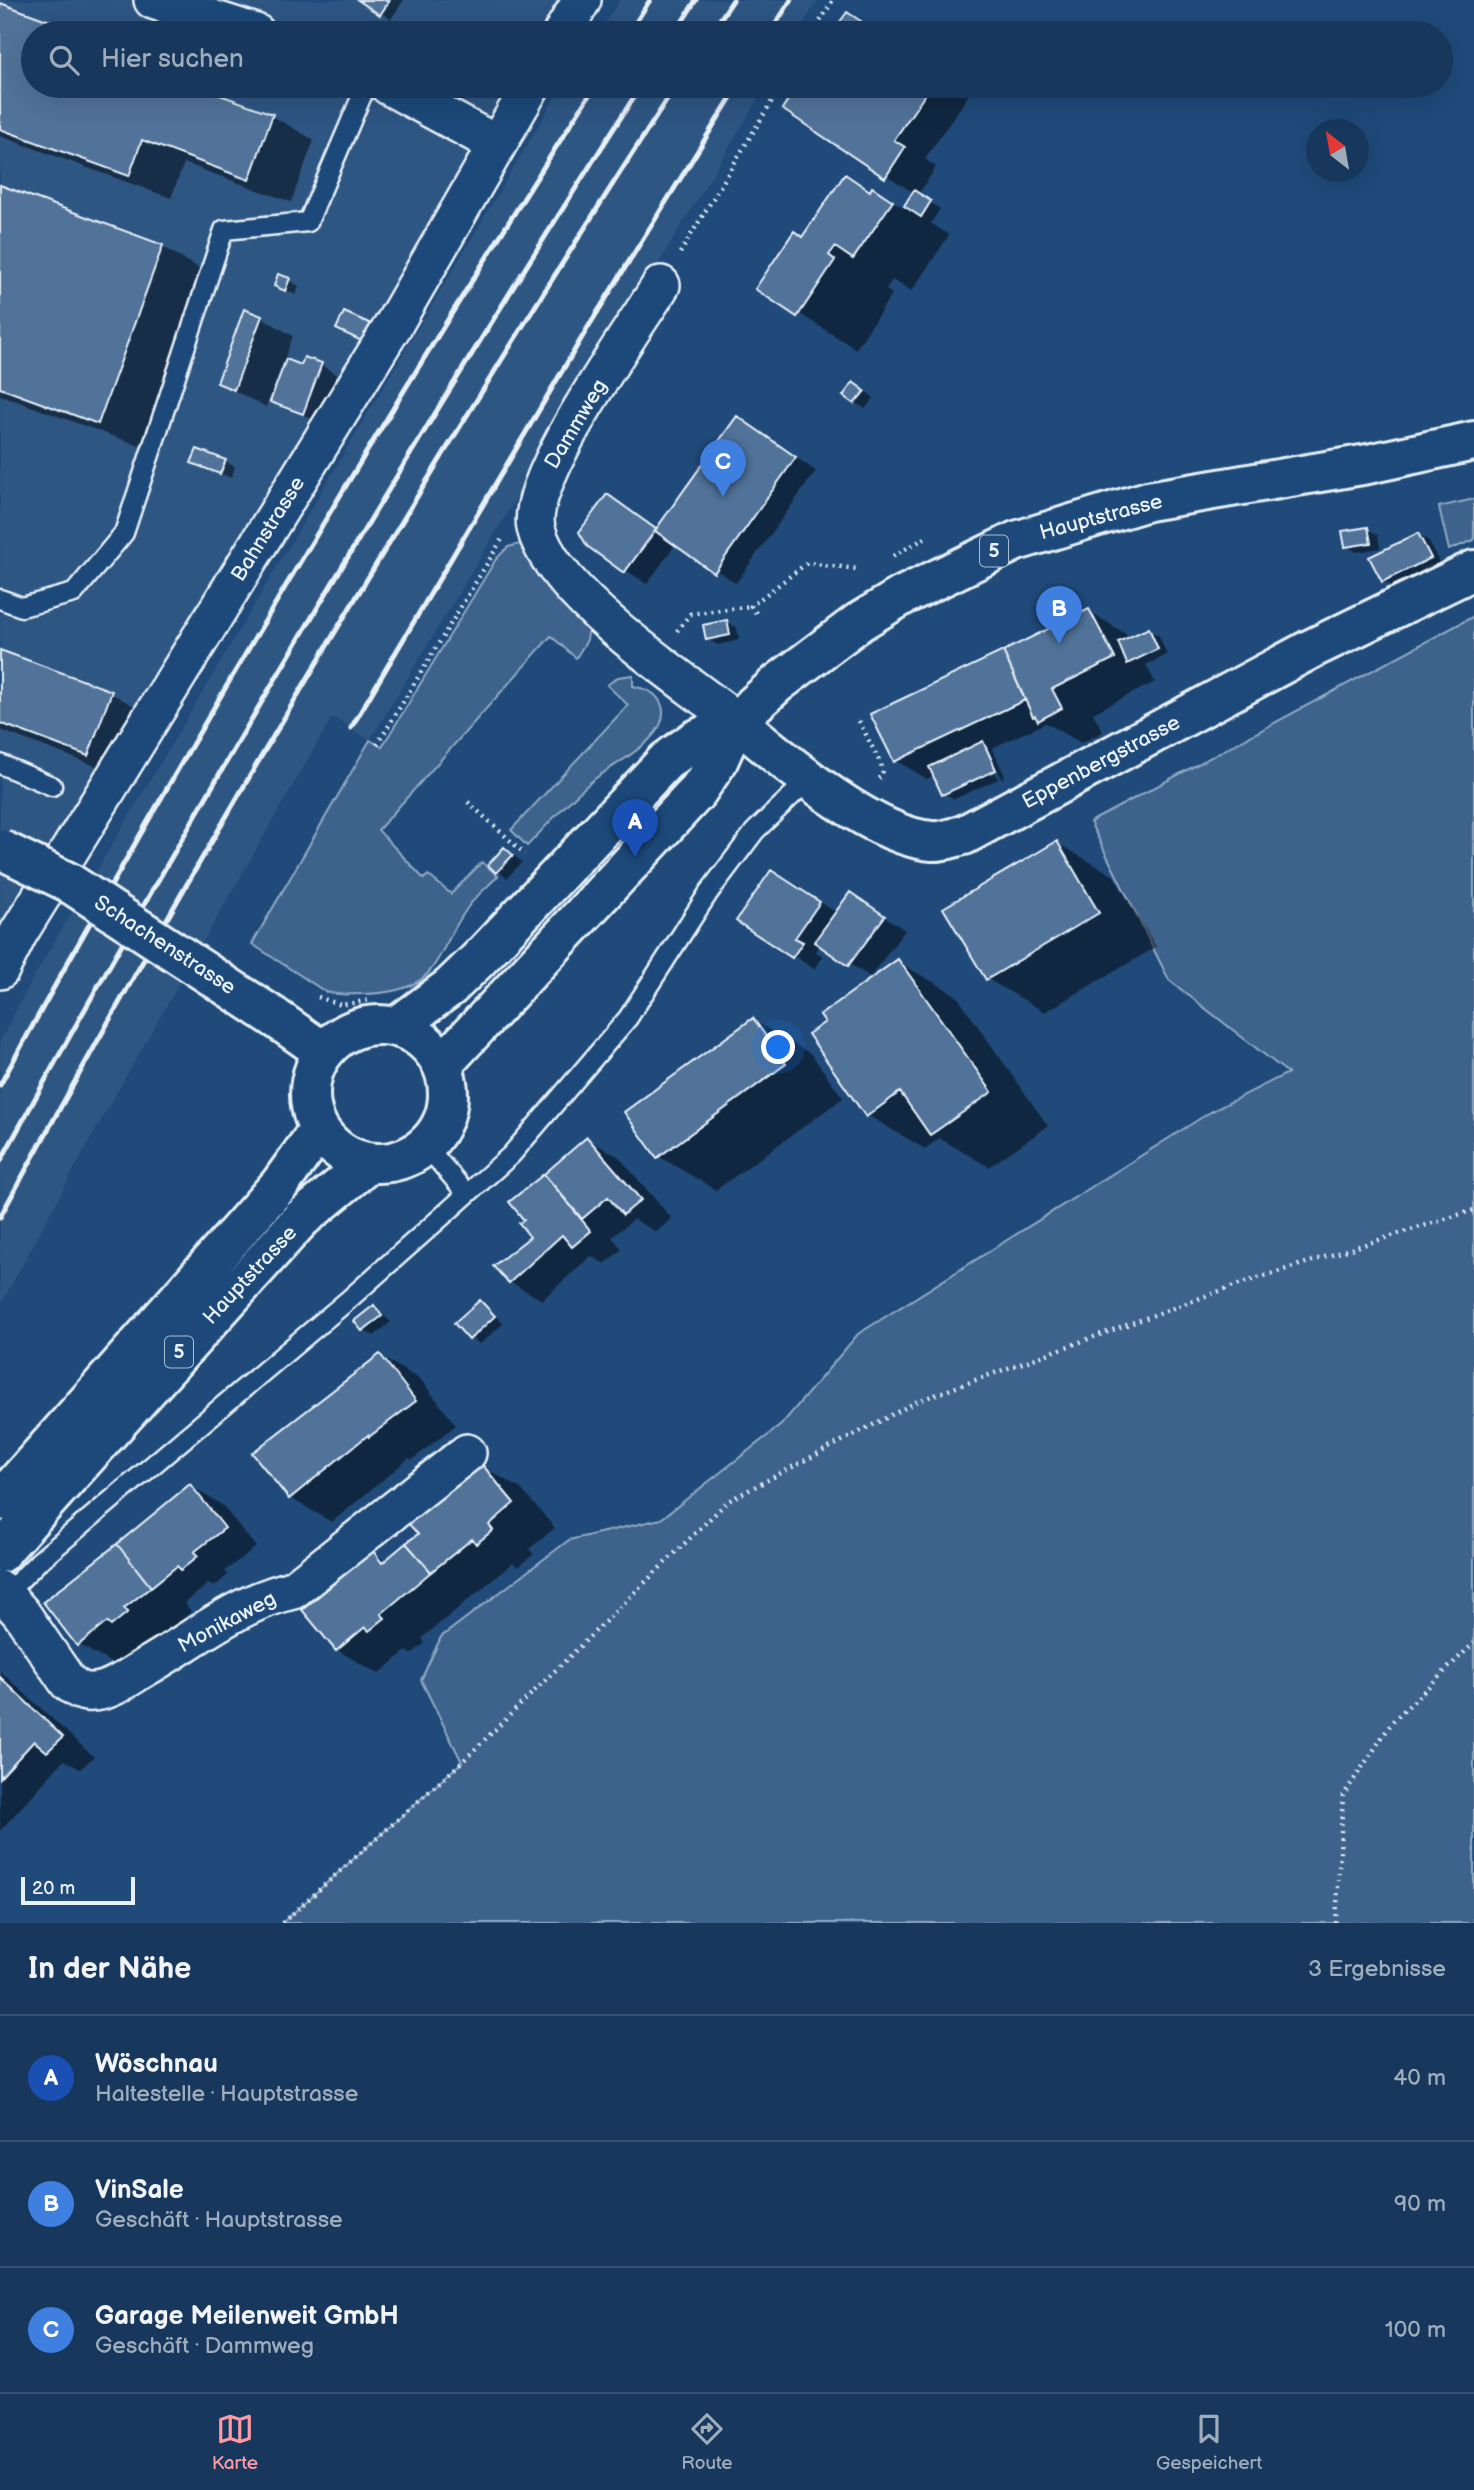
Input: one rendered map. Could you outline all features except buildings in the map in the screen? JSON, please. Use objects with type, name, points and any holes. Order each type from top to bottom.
[{"type":"main road","name":"Hauptstrasse","points":[[396,1027],[450,987],[479,960],[666,761],[695,740],[736,721],[778,682],[859,622],[902,596],[1016,541],[1148,501],[1368,464],[1474,440]]},
{"type":"main road","name":"Eppenbergstrasse","points":[[736,721],[807,781],[900,834],[933,841],[964,835],[1311,649],[1474,570]]},
{"type":"main road","name":"Hauptstrasse","points":[[442,1065],[697,792],[718,761],[736,721]]},
{"type":"main road","name":"Schachenstrasse","points":[[0,849],[68,882],[324,1052]]},
{"type":"main road","points":[[376,1024],[396,1027],[415,1034],[431,1048],[442,1065],[448,1086],[447,1108],[439,1128],[425,1145],[408,1157],[389,1163],[369,1163],[349,1157],[332,1146],[319,1130],[309,1098],[313,1074],[324,1052],[338,1038],[356,1028],[376,1024]]},
{"type":"main road","name":"Hauptstrasse","points":[[0,1501],[280,1184],[319,1130]]},
{"type":"main road","name":"Hauptstrasse","points":[[0,1553],[292,1229],[329,1193],[369,1163]]},
{"type":"street","points":[[153,0],[219,21]]},
{"type":"street","points":[[569,21],[582,0]]},
{"type":"street","points":[[411,98],[496,144]]},
{"type":"street","name":"Bahnstrasse","points":[[0,970],[18,934],[394,324],[524,98]]},
{"type":"street","name":"Dammweg","points":[[536,529],[537,501],[550,466],[661,285]]},
{"type":"street","points":[[536,529],[566,582],[616,627],[736,721]]},
{"type":"street","name":"Monikaweg","points":[[3,1592],[68,1682],[78,1690],[93,1692],[114,1686],[226,1618],[272,1595],[293,1590],[467,1452]]},
{"type":"lane","points":[[0,599],[22,607],[74,593],[124,533],[224,230],[308,222],[361,98]]},
{"type":"lane","points":[[0,764],[52,786]]},
{"type":"lane","points":[[3,1592],[337,1309],[511,1155],[628,1018],[717,881],[755,831],[807,781]]},
{"type":"lane","points":[[425,1145],[467,1194]]},
{"type":"path","points":[[820,21],[833,0]]},
{"type":"path","points":[[661,285],[774,98]]},
{"type":"path","points":[[377,744],[500,540],[536,529]]},
{"type":"path","points":[[667,667],[676,632],[690,614],[751,606],[807,563],[858,569]]},
{"type":"path","points":[[751,606],[756,613]]},
{"type":"path","points":[[859,721],[881,764]]},
{"type":"path","points":[[468,802],[525,854]]},
{"type":"path","points":[[282,1923],[462,1762],[728,1501],[918,1401],[1240,1284],[1474,1210]]},
{"type":"path","points":[[1336,1923],[1343,1796],[1393,1721],[1474,1643]]},
{"type":"shaded area","points":[[0,0],[582,0],[569,21],[21,21],[21,98],[524,98],[0,943]]},
{"type":"shaded area","points":[[620,0],[818,0],[805,21],[606,21]]},
{"type":"shaded area","points":[[555,98],[759,98],[370,740],[332,717],[96,1129],[0,1306],[0,1041],[34,976]]},
{"type":"shaded area","points":[[1474,499],[1474,540],[1449,550],[1439,507]]},
{"type":"shaded area","points":[[520,544],[529,551],[589,625],[587,640],[576,658],[551,636],[378,830],[424,879],[428,875],[451,894],[482,862],[498,876],[468,907],[431,970],[421,980],[388,992],[344,995],[326,992],[252,944],[370,740],[382,747],[496,559],[508,547]]},
{"type":"shaded area","points":[[1474,616],[1474,1923],[282,1923],[462,1762],[421,1680],[441,1637],[569,1540],[661,1519],[781,1425],[858,1334],[1212,1111],[1288,1073],[1169,980],[1090,822]]},
{"type":"shaded area","points":[[633,675],[633,686],[650,692],[660,701],[663,718],[658,729],[638,749],[583,788],[527,846],[511,830],[628,705],[607,685],[618,677]]},
{"type":"railway","points":[[637,21],[650,0]]},
{"type":"railway","points":[[683,21],[696,0]]},
{"type":"railway","points":[[719,21],[733,0]]},
{"type":"railway","points":[[778,21],[791,0]]},
{"type":"railway","points":[[0,1085],[142,831],[289,581],[440,332],[587,98]]},
{"type":"railway","points":[[0,1162],[153,889],[311,618],[474,351],[633,98]]},
{"type":"railway","points":[[0,1217],[161,929],[328,645],[499,364],[668,98]]},
{"type":"railway","points":[[351,728],[587,329],[731,98]]},
{"type":"place","name":"Garage Meilenweit GmbH","points":[[723,497]]},
{"type":"place","name":"VinSale","points":[[1059,644]]},
{"type":"place","name":"Wöschnau","points":[[635,857]]}]
